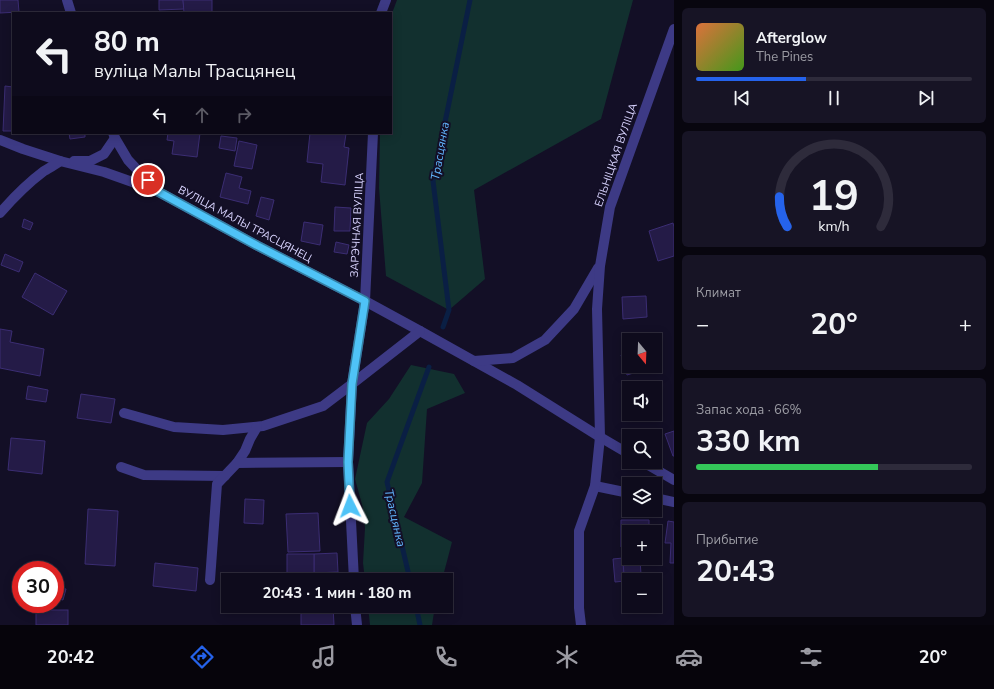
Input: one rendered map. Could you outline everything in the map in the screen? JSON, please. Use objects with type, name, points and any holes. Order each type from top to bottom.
[{"type":"street","points":[[67,0],[71,12]]},
{"type":"street","points":[[381,12],[386,0]]},
{"type":"street","name":"ЕЛЬНІЦКАЯ ВУЛІЦА","points":[[580,625],[578,608],[579,531],[595,486],[600,437],[597,309],[600,266],[610,207],[674,29]]},
{"type":"street","name":"ЗАРЭЧНАЯ ВУЛІЦА","points":[[354,573],[348,462],[352,384],[365,301],[373,134]]},
{"type":"street","points":[[0,213],[29,184],[60,161],[90,161],[104,154],[114,136]]},
{"type":"street","name":"ВУЛІЦА МАЛЫ ТРАСЦЯНЕЦ","points":[[114,136],[128,160],[157,191],[258,246],[365,301]]},
{"type":"street","points":[[0,140],[60,161],[104,172],[157,191]]},
{"type":"street","points":[[474,361],[513,358],[545,340],[574,309],[600,266]]},
{"type":"street","points":[[365,301],[517,385],[622,450]]},
{"type":"street","points":[[124,413],[174,427],[223,430],[263,426],[323,406],[420,331]]},
{"type":"street","points":[[210,580],[217,484],[245,451],[257,427]]},
{"type":"street","points":[[237,462],[348,462]]},
{"type":"street","points":[[121,467],[144,475],[225,476]]},
{"type":"street","points":[[655,469],[674,480]]},
{"type":"street","points":[[595,486],[622,492]]},
{"type":"street","points":[[662,499],[674,502]]},
{"type":"street","points":[[356,613],[357,625]]},
{"type":"green space","points":[[397,0],[633,0],[601,119],[474,190],[485,279],[449,310],[386,276],[379,188],[380,134],[392,134],[392,13]]},
{"type":"green space","points":[[411,365],[454,374],[465,393],[427,409],[422,483],[404,517],[452,542],[444,573],[364,573],[363,563],[365,528],[363,508],[355,479],[367,423],[389,399]]},
{"type":"green space","points":[[369,613],[434,613],[432,625],[370,625]]},
{"type":"building","points":[[0,0],[18,0],[19,12],[0,13]]},
{"type":"building","points":[[159,0],[183,0],[184,9],[159,10]]},
{"type":"building","points":[[183,0],[212,0],[212,12],[184,12]]},
{"type":"building","points":[[5,86],[12,87],[12,131],[3,131]]},
{"type":"building","points":[[69,134],[85,134],[85,137],[70,139]]},
{"type":"building","points":[[168,134],[200,134],[197,157],[172,154],[174,141],[167,140]]},
{"type":"building","points":[[310,134],[346,134],[344,147],[349,148],[345,185],[321,182],[323,164],[307,162]]},
{"type":"building","points":[[221,136],[237,138],[235,151],[219,148]]},
{"type":"building","points":[[239,141],[257,145],[252,169],[234,166]]},
{"type":"building","points":[[226,173],[242,177],[239,188],[251,191],[248,204],[220,197]]},
{"type":"building","points":[[261,197],[274,200],[269,220],[256,216]]},
{"type":"building","points":[[335,207],[351,208],[350,231],[334,231]]},
{"type":"building","points":[[24,219],[33,223],[30,230],[22,227]]},
{"type":"building","points":[[304,222],[323,225],[320,245],[301,241]]},
{"type":"building","points":[[673,223],[674,256],[658,261],[649,231]]},
{"type":"building","points":[[336,242],[349,245],[347,254],[334,252]]},
{"type":"building","points":[[5,254],[23,262],[19,272],[1,265]]},
{"type":"building","points":[[35,273],[67,291],[53,315],[22,297]]},
{"type":"building","points":[[646,296],[647,317],[623,319],[622,297]]},
{"type":"building","points":[[0,329],[12,331],[10,342],[44,349],[40,376],[0,368]]},
{"type":"building","points":[[28,386],[48,390],[46,402],[26,399]]},
{"type":"building","points":[[81,394],[115,399],[111,423],[77,418]]},
{"type":"building","points":[[674,431],[674,456],[673,456],[665,434]]},
{"type":"building","points":[[11,438],[45,441],[42,474],[8,470]]},
{"type":"building","points":[[245,499],[264,500],[263,524],[244,523]]},
{"type":"building","points":[[88,509],[118,511],[115,566],[85,564]]},
{"type":"building","points":[[318,513],[320,551],[288,552],[286,514]]},
{"type":"building","points":[[621,520],[649,520],[649,525],[622,525],[621,547]]},
{"type":"building","points":[[668,521],[674,522],[674,563],[670,563],[671,543],[665,543]]},
{"type":"building","points":[[337,553],[338,572],[314,573],[314,554]]},
{"type":"building","points":[[287,554],[314,554],[314,573],[287,573]]},
{"type":"building","points":[[622,558],[624,573],[622,573],[622,581],[615,582],[613,559]]},
{"type":"building","points":[[155,563],[198,568],[196,591],[153,586]]},
{"type":"building","points":[[623,565],[640,565],[641,573],[624,573]]},
{"type":"building","points":[[64,610],[68,610],[68,625],[36,625],[36,613],[64,613]]},
{"type":"building","points":[[301,613],[333,613],[334,625],[301,625]]},
{"type":"waterway","name":"Трасцянка","points":[[443,327],[449,310],[433,181],[470,0]]},
{"type":"waterway","name":"Трасцянка","points":[[408,573],[387,482],[429,367]]},
{"type":"waterway","name":"Трасцянка","points":[[417,613],[420,625]]},
{"type":"route","points":[[148,180],[157,191],[258,246],[365,301],[352,384],[348,462],[350,506]]}]
